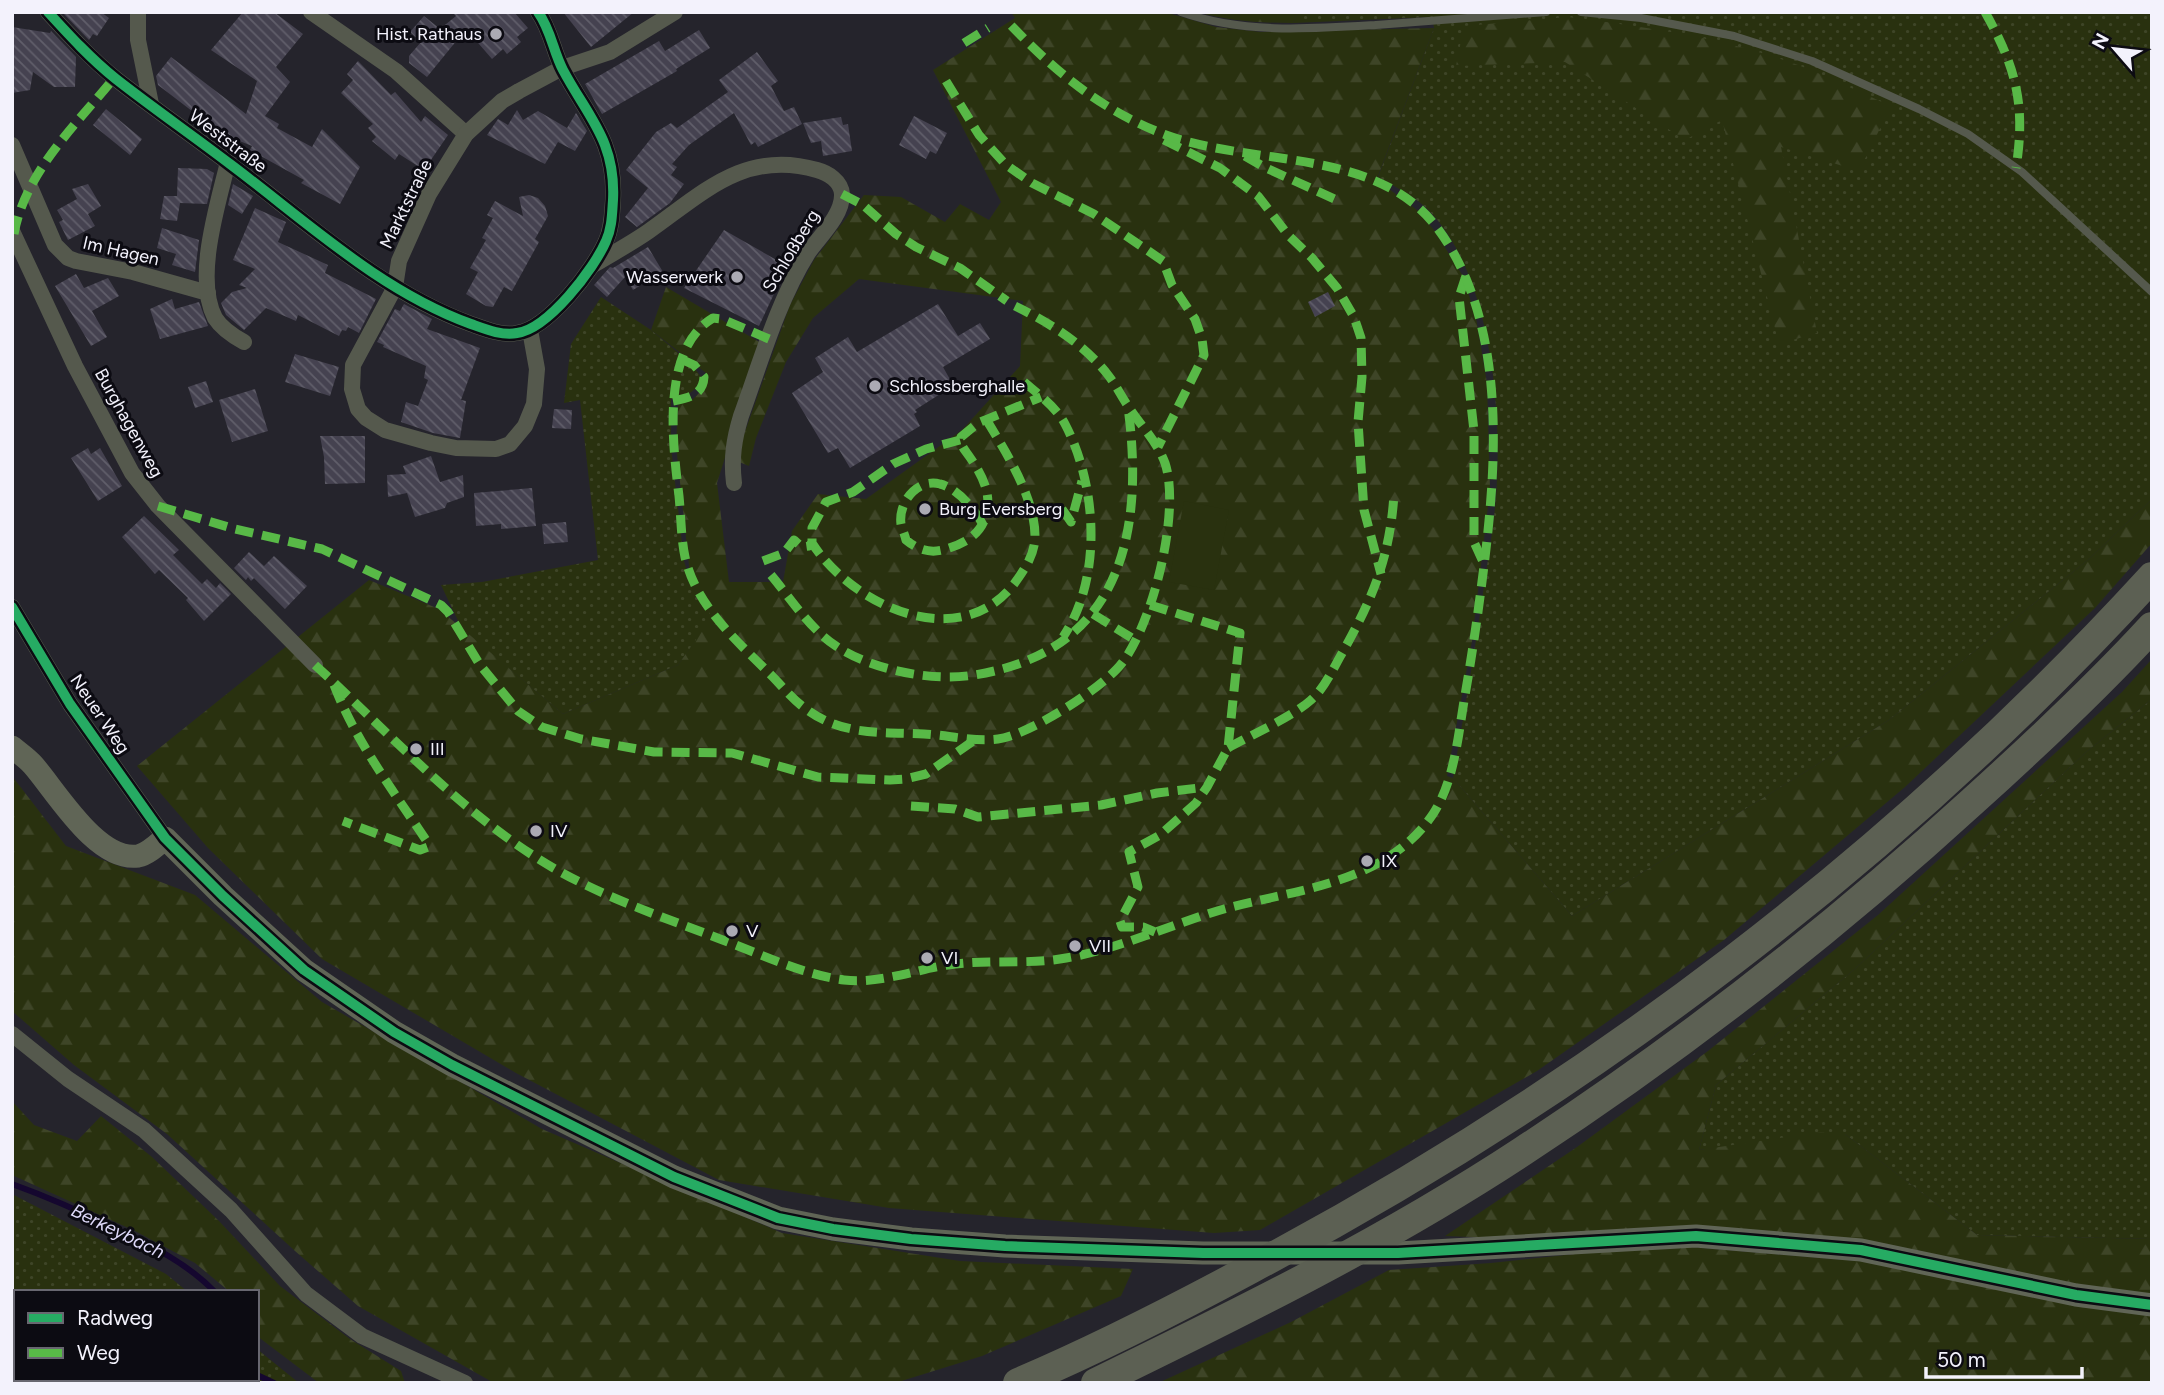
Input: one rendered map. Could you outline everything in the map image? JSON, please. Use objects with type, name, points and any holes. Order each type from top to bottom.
[{"type":"highway","points":[[1018,1383],[1178,1308],[1324,1230],[1467,1146],[1605,1054],[1739,956],[1867,851],[1990,741],[2109,624],[2152,577]]},
{"type":"highway","points":[[1096,1383],[1231,1317],[1366,1245],[1521,1152],[1655,1061],[1751,988],[1908,860],[2028,752],[2152,627]]},
{"type":"street","name":"Weststraße","points":[[48,12],[114,78],[337,247],[395,287]]},
{"type":"street","points":[[138,12],[138,40],[151,104]]},
{"type":"street","points":[[311,12],[396,71],[466,134]]},
{"type":"street","points":[[395,287],[429,307],[480,328],[515,334],[530,330],[566,298],[595,264],[612,224],[614,189],[611,165],[601,132],[562,68],[548,26],[538,12]]},
{"type":"street","name":"Marktstraße","points":[[530,330],[536,354],[536,396],[525,426],[510,444],[496,449],[456,448],[408,437],[385,429],[366,418],[358,409],[352,389],[353,365],[395,287],[399,261],[429,194],[466,134],[502,102],[562,68],[610,52],[674,12]]},
{"type":"street","name":"Im Hagen","points":[[12,145],[55,245],[68,258],[133,272],[208,293]]},
{"type":"street","points":[[228,162],[211,243],[208,293],[216,320],[225,330],[244,342]]},
{"type":"street","name":"Schloßberg","points":[[595,264],[649,231],[713,184],[750,168],[796,165],[828,174],[839,184],[842,194],[840,205],[787,292],[741,416],[731,461],[734,483]]},
{"type":"street","name":"Burghagenweg","points":[[12,231],[75,366],[132,473],[158,506],[315,664]]},
{"type":"street","name":"Neuer Weg","points":[[12,607],[70,704],[165,838]]},
{"type":"street","points":[[12,747],[31,763],[67,808],[102,845],[124,855],[136,856],[146,853],[165,838],[223,896],[304,970],[394,1032],[452,1065],[674,1177],[778,1218],[833,1229],[911,1239],[1005,1246],[1203,1253],[1398,1253],[1696,1236],[1861,1250],[2076,1295],[2152,1305]]},
{"type":"street","points":[[12,1034],[68,1079],[144,1130],[231,1210],[306,1294],[362,1336],[466,1383]]},
{"type":"lane","points":[[1181,12],[1218,23],[1281,28],[1347,27],[1546,12]]},
{"type":"lane","points":[[1581,12],[1667,22],[1754,42],[1812,61],[1932,116],[1968,134],[2022,172],[2152,292]]},
{"type":"green space","points":[[1011,12],[1165,12],[1216,27],[1261,32],[1434,28],[1375,184],[1389,189],[1417,210],[1434,230],[1463,276],[1476,318],[1487,383],[1490,489],[1472,641],[1447,776],[1453,778],[1572,916],[1889,720],[2089,559],[2152,499],[2152,543],[2095,608],[1905,787],[1724,940],[1537,1071],[1260,1230],[1214,1233],[889,1208],[719,1180],[516,1073],[322,959],[208,848],[137,766],[369,580],[439,609],[563,714],[678,665],[712,617],[691,584],[676,445],[678,405],[693,399],[705,387],[706,373],[651,330],[666,287],[761,343],[717,483],[729,582],[783,582],[792,531],[818,494],[866,499],[962,430],[1020,366],[1023,301],[859,279],[813,318],[786,362],[756,438],[749,466],[739,462],[742,440],[790,305],[814,260],[864,195],[901,197],[945,222],[960,204],[989,220],[1001,202],[933,70],[1015,18]]},
{"type":"green space","points":[[1197,12],[1298,12],[1293,23],[1269,23],[1221,18]]},
{"type":"green space","points":[[1298,12],[2152,12],[2152,499],[2089,559],[1889,720],[1572,916],[1453,778],[1478,629],[1495,504],[1498,446],[1492,372],[1486,333],[1476,296],[1463,261],[1445,230],[1418,201],[1378,177],[1434,28],[1432,17],[1293,23]]},
{"type":"green space","points":[[1568,17],[1655,29],[1742,48],[1810,70],[1891,106],[1859,171],[1781,147],[1817,333],[1779,344],[1722,120],[1685,140],[1565,62],[1456,66],[1464,26]]},
{"type":"green space","points":[[601,297],[651,330],[682,356],[681,360],[693,366],[701,377],[697,387],[690,393],[671,399],[671,447],[684,561],[691,584],[713,617],[678,665],[563,714],[462,629],[441,585],[482,582],[598,560],[580,400],[564,403],[571,344]]},
{"type":"green space","points":[[1184,501],[1229,510],[1214,590],[1169,582]]},
{"type":"green space","points":[[2152,659],[2152,699],[2085,753],[1856,968],[1716,1085],[1699,1150],[1821,1132],[1845,1134],[1977,1235],[2152,1239],[2152,1383],[1158,1383],[1291,1322],[1389,1270],[1584,1253],[1691,1247],[1858,1261],[1933,1254],[1445,1236],[1577,1147],[1708,1051],[1878,915],[2122,692]]},
{"type":"green space","points":[[2152,699],[2152,1239],[1977,1235],[1845,1134],[1699,1150],[1716,1085],[1856,968],[2085,753]]},
{"type":"green space","points":[[12,776],[66,846],[195,895],[322,1002],[542,1129],[782,1233],[960,1261],[1133,1269],[1121,1296],[982,1356],[895,1383],[494,1383],[358,1306],[167,1134],[74,1065],[12,1011]]},
{"type":"green space","points":[[12,1101],[34,1125],[77,1141],[101,1116],[152,1157],[219,1221],[280,1286],[350,1339],[401,1371],[405,1383],[319,1383],[259,1338],[259,1290],[228,1290],[195,1263],[135,1231],[12,1175]]},
{"type":"green space","points":[[12,1194],[166,1274],[186,1290],[14,1290],[14,1381],[259,1381],[259,1351],[299,1383],[12,1383]]},
{"type":"building","points":[[62,12],[101,12],[109,18],[97,36],[93,34],[89,40]]},
{"type":"building","points":[[243,12],[274,12],[303,34],[276,67],[290,82],[265,116],[279,124],[277,128],[312,147],[322,129],[360,167],[340,204],[250,150],[252,146],[222,134],[158,85],[156,76],[171,57],[246,114],[257,81],[211,50]]},
{"type":"building","points":[[452,12],[514,12],[528,28],[517,37],[521,42],[507,54],[503,49],[492,59],[466,29],[427,77],[409,63],[409,56],[421,42],[410,32],[424,16],[440,29],[456,16]]},
{"type":"building","points":[[563,12],[634,12],[591,47]]},
{"type":"building","points":[[12,27],[51,31],[76,57],[75,87],[54,87],[33,72],[30,90],[12,93]]},
{"type":"building","points":[[699,30],[710,48],[676,69],[677,71],[602,114],[585,84],[659,41],[665,51]]},
{"type":"building","points":[[757,52],[778,81],[771,86],[784,111],[794,107],[802,124],[758,147],[755,142],[751,145],[734,113],[689,145],[672,164],[677,167],[671,175],[684,184],[670,203],[637,227],[625,217],[648,188],[626,170],[656,132],[671,123],[677,128],[728,92],[719,80]]},
{"type":"building","points":[[358,61],[391,95],[395,92],[421,122],[425,116],[448,135],[424,170],[399,154],[395,160],[372,141],[376,137],[368,128],[373,124],[341,93],[353,80],[347,74]]},
{"type":"building","points":[[106,109],[142,139],[130,155],[93,125]]},
{"type":"building","points":[[517,110],[523,120],[538,111],[567,128],[576,113],[587,131],[575,151],[558,142],[545,164],[487,135],[498,119],[508,125]]},
{"type":"building","points":[[914,116],[947,133],[936,154],[930,151],[926,159],[899,145]]},
{"type":"building","points":[[841,117],[843,125],[848,124],[852,151],[823,156],[821,141],[811,143],[803,123]]},
{"type":"building","points":[[178,168],[207,169],[214,173],[207,204],[180,203],[177,221],[160,219],[164,196],[177,196]]},
{"type":"building","points":[[88,184],[101,206],[88,214],[95,226],[68,240],[59,222],[63,220],[57,210],[77,199],[72,189]]},
{"type":"building","points":[[233,184],[253,196],[242,214],[228,205]]},
{"type":"building","points":[[529,195],[538,198],[545,206],[548,216],[535,239],[539,242],[512,291],[504,287],[493,307],[486,306],[466,294],[478,272],[470,268],[486,240],[482,238],[493,218],[487,215],[495,201],[523,216],[519,197]]},
{"type":"building","points":[[255,208],[286,222],[278,242],[328,265],[325,273],[376,299],[359,333],[348,327],[346,331],[342,330],[339,336],[298,315],[296,321],[266,308],[244,330],[226,315],[221,303],[232,292],[247,288],[239,285],[255,269],[233,260]]},
{"type":"building","points":[[162,228],[199,240],[195,272],[172,265],[176,254],[157,248]]},
{"type":"building","name":"Wasserwerk","points":[[724,230],[787,266],[759,326],[684,288]]},
{"type":"building","points":[[648,247],[663,272],[633,290],[625,277],[607,297],[594,285],[610,267],[613,268]]},
{"type":"building","points":[[76,274],[84,288],[108,278],[119,296],[92,311],[107,337],[91,346],[55,286]]},
{"type":"building","points":[[1328,292],[1335,306],[1315,317],[1308,302]]},
{"type":"building","points":[[172,299],[175,309],[199,302],[208,326],[160,339],[150,309]]},
{"type":"building","points":[[404,304],[432,319],[427,329],[480,348],[461,400],[466,401],[460,438],[433,433],[401,422],[406,402],[418,406],[428,380],[424,378],[426,366],[377,342],[395,309],[400,311]]},
{"type":"building","name":"Schlossberghalle","points":[[938,304],[958,336],[980,323],[990,339],[943,367],[952,383],[946,386],[948,389],[915,410],[917,412],[914,414],[920,426],[850,468],[838,448],[828,453],[792,393],[823,372],[815,358],[848,337],[857,352]]},
{"type":"building","points":[[295,354],[339,367],[330,396],[285,382]]},
{"type":"building","points":[[206,381],[213,402],[195,408],[188,387]]},
{"type":"building","points":[[255,389],[268,431],[232,442],[219,400]]},
{"type":"building","points":[[554,409],[572,410],[571,429],[552,428]]},
{"type":"building","points":[[320,436],[365,436],[365,483],[325,484]]},
{"type":"building","points":[[88,448],[91,454],[100,448],[122,486],[98,501],[71,458]]},
{"type":"building","points":[[431,456],[440,482],[463,475],[464,497],[447,503],[445,508],[415,517],[407,493],[388,497],[387,475],[406,474],[403,466]]},
{"type":"building","points":[[532,488],[536,526],[501,529],[501,524],[476,526],[474,493]]},
{"type":"building","points":[[144,516],[179,550],[173,555],[202,584],[207,579],[216,588],[220,583],[231,594],[204,621],[186,600],[188,598],[159,570],[155,574],[122,537]]},
{"type":"building","points":[[566,522],[568,542],[544,544],[542,524]]},
{"type":"building","points":[[249,552],[264,566],[274,556],[307,586],[285,609],[254,578],[251,581],[248,577],[246,580],[234,568]]},
{"type":"waterway","name":"Berkeybach","points":[[12,1184],[78,1211],[156,1249],[193,1272],[213,1290]]},
{"type":"waterway","name":"Berkeybach","points":[[259,1376],[274,1383]]},
{"type":"marked path","points":[[1985,12],[2004,51],[2016,87],[2020,125],[2016,168]]},
{"type":"marked path","points":[[315,665],[460,801],[523,849],[557,870],[617,899],[765,957],[797,969],[844,980],[870,980],[963,963],[1037,961],[1086,954],[1224,909],[1338,880],[1391,856],[1414,837],[1440,801],[1454,759],[1476,625],[1490,509],[1493,468],[1491,383],[1475,302],[1459,264],[1438,229],[1413,203],[1383,184],[1313,163],[1200,145],[1142,125],[1079,87],[1041,55],[1005,19]]},
{"type":"marked path","points":[[964,43],[988,28]]},
{"type":"marked path","points":[[14,234],[20,211],[40,170],[114,78]]},
{"type":"marked path","points":[[946,81],[979,135],[1005,164],[1032,183],[1094,214],[1163,261],[1172,285],[1195,319],[1204,355],[1158,447]]},
{"type":"marked path","points":[[1164,140],[1220,168],[1258,196],[1289,236],[1337,288],[1354,317],[1361,338],[1362,377],[1358,422],[1364,510],[1381,574]]},
{"type":"marked path","points":[[1245,156],[1341,202]]},
{"type":"marked path","points":[[842,194],[863,205],[896,234],[916,247],[960,268],[1007,301]]},
{"type":"marked path","points":[[1466,276],[1459,297],[1474,431],[1474,542],[1484,564]]},
{"type":"marked path","points":[[769,339],[722,319],[713,318],[696,332],[684,352],[677,375],[673,426],[682,535],[690,575],[698,591],[732,636],[797,701],[820,718],[863,731],[979,740],[998,739],[1028,729],[1064,709],[1099,685],[1122,663],[1144,622],[1153,595],[1167,537],[1169,509],[1169,484],[1162,455],[1108,375],[1066,335],[1015,306]]},
{"type":"marked path","points":[[673,401],[694,395],[703,383],[704,377],[694,365],[683,360]]},
{"type":"marked path","points":[[1024,382],[1052,406],[1065,424],[1076,448],[1089,503],[1090,560],[1085,587],[1076,613],[1063,637]]},
{"type":"marked path","points":[[983,525],[980,519],[975,512],[965,500],[953,490],[932,483],[917,488],[911,494],[901,516],[906,540],[925,550],[946,549],[973,536],[981,527],[984,521],[987,495],[979,471],[963,447],[961,437],[978,423],[1041,397]]},
{"type":"marked path","points":[[771,575],[801,613],[827,639],[850,654],[884,668],[922,675],[958,677],[1023,662],[1062,641],[1091,614],[1112,580],[1125,542],[1132,500],[1128,407]]},
{"type":"marked path","points":[[960,440],[926,449],[893,464],[853,492],[826,502],[812,528],[812,543],[830,565],[853,586],[879,602],[907,613],[936,619],[964,616],[991,605],[1014,584],[1025,567],[1035,543],[1034,521],[1018,475],[986,419]]},
{"type":"marked path","points":[[1062,509],[1071,522],[1082,481]]},
{"type":"marked path","points":[[1228,748],[1293,713],[1311,700],[1324,685],[1362,616],[1378,578],[1384,559],[1394,494]]},
{"type":"marked path","points":[[158,506],[235,529],[322,549],[441,605],[480,665],[518,711],[542,727],[581,739],[654,752],[732,753],[818,777],[890,780],[926,774],[976,739]]},
{"type":"marked path","points":[[763,561],[784,553],[794,540],[802,547],[812,543]]},
{"type":"marked path","points":[[1150,605],[1240,633],[1228,748],[1196,803],[1160,835],[1129,852],[1138,887],[1120,921],[1122,927],[1143,927],[1155,932]]},
{"type":"marked path","points":[[1093,614],[1135,640]]},
{"type":"marked path","points":[[334,685],[364,747],[428,843],[428,847],[420,850],[343,821]]},
{"type":"marked path","points":[[911,806],[955,809],[978,817],[1101,805],[1157,793],[1207,787]]},
{"type":"cycle path","points":[[48,12],[116,79],[375,274],[438,310],[488,330],[511,334],[529,329],[542,321],[569,296],[600,253],[608,236],[612,216],[613,179],[605,145],[563,70],[538,12]]},
{"type":"cycle path","points":[[12,607],[70,704],[165,838],[223,896],[304,970],[394,1032],[452,1065],[674,1177],[778,1218],[833,1229],[911,1239],[1005,1246],[1203,1253],[1398,1253],[1696,1236],[1861,1250],[2076,1295],[2152,1305]]},
{"type":"place","name":"Hist. Rathaus","points":[[496,34]]},
{"type":"place","name":"Wasserwerk","points":[[737,277]]},
{"type":"place","name":"Schlossberghalle","points":[[875,386]]},
{"type":"place","name":"Burg Eversberg","points":[[925,509]]},
{"type":"place","name":"III","points":[[416,749]]},
{"type":"place","name":"IV","points":[[536,831]]},
{"type":"place","name":"IX","points":[[1367,861]]},
{"type":"place","name":"V","points":[[732,931]]},
{"type":"place","name":"VII","points":[[1075,946]]},
{"type":"place","name":"VI","points":[[927,958]]}]
